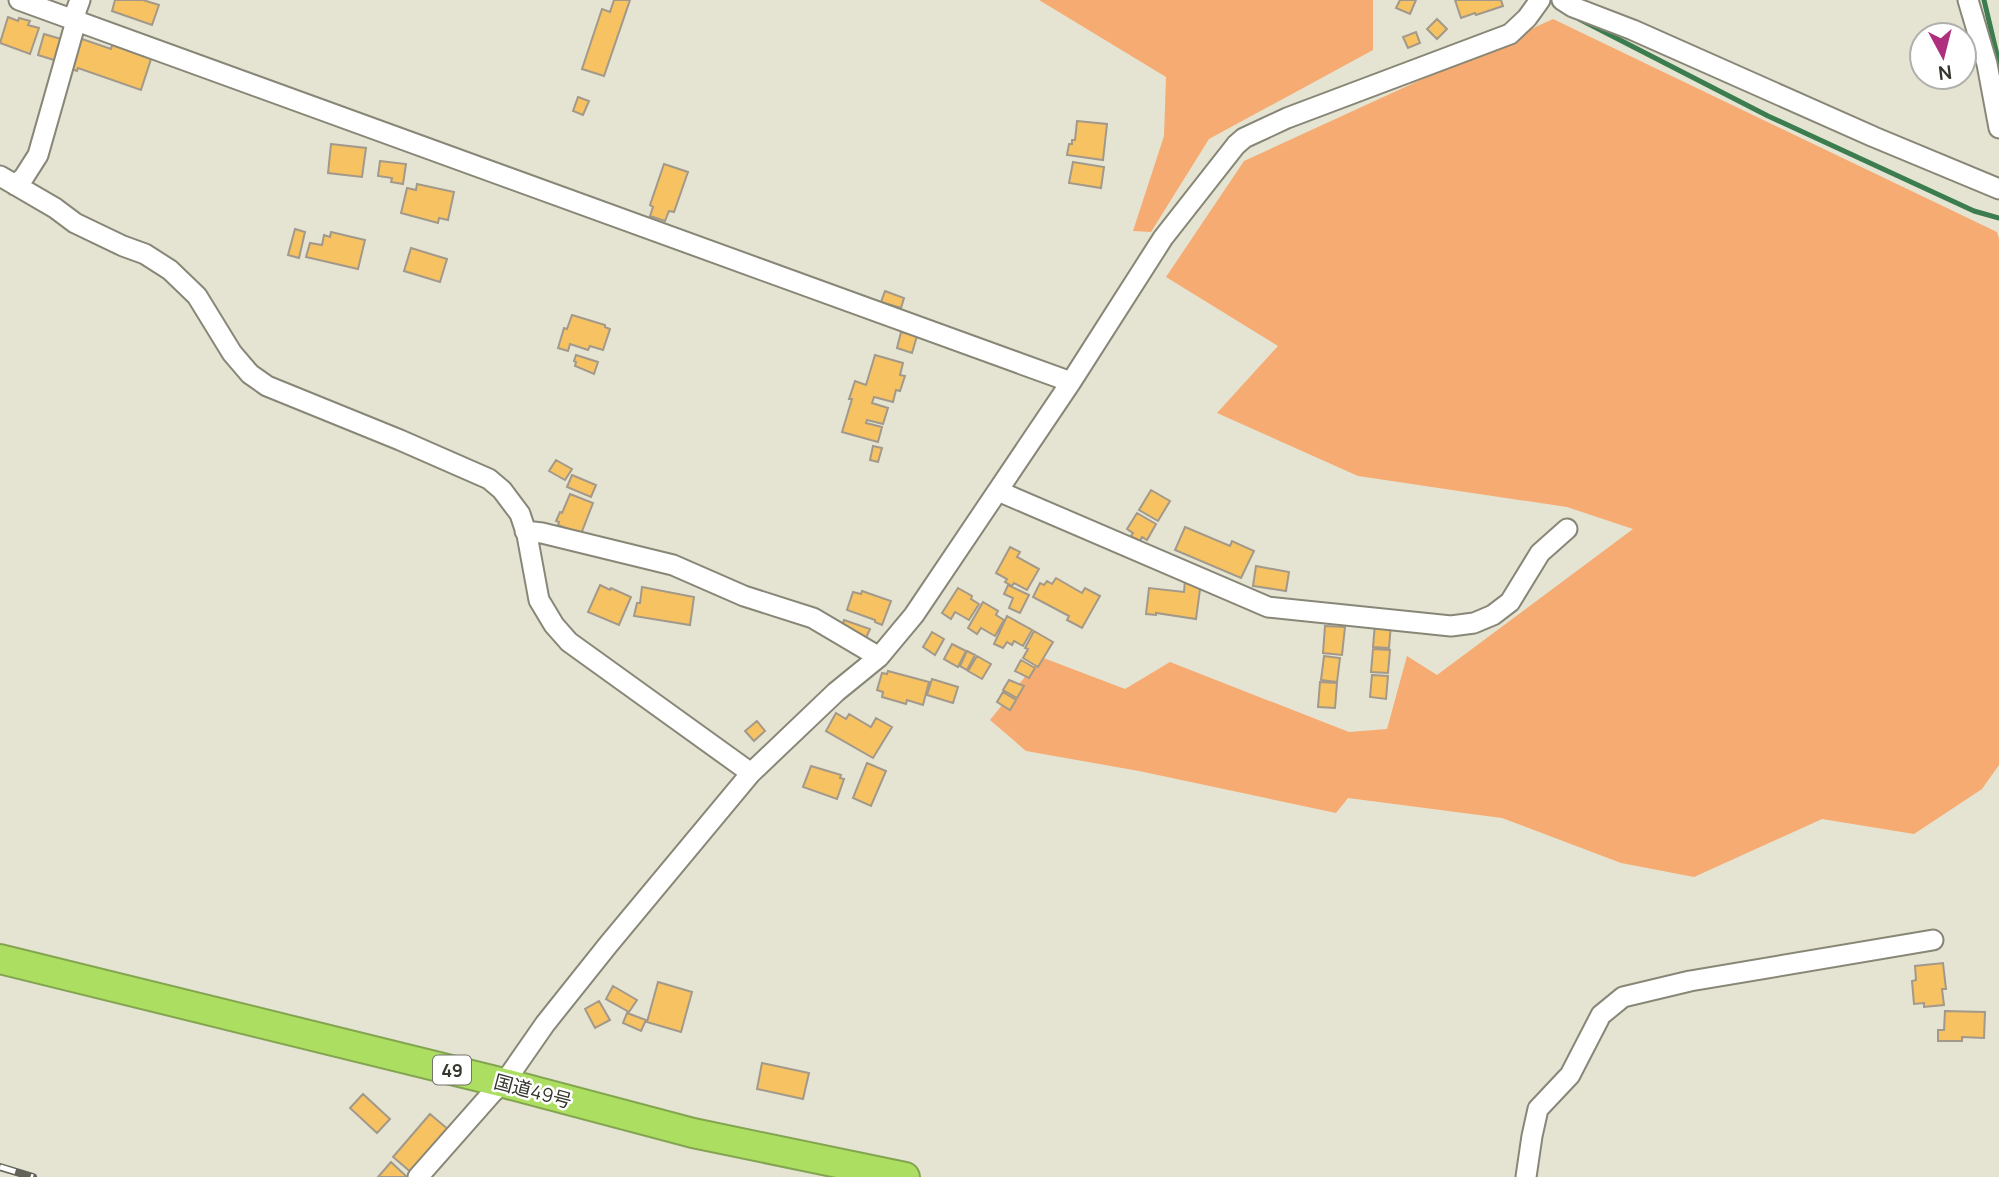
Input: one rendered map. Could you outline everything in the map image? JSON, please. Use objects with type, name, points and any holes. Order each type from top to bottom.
[{"type":"highway","name":"国道49号","points":[[0,960],[504,1083],[693,1133],[905,1177]]},
{"type":"street","points":[[19,0],[1071,382]]},
{"type":"street","points":[[8,180],[24,177],[38,155],[80,0]]},
{"type":"street","points":[[1562,0],[1999,189]]},
{"type":"street","points":[[1968,0],[1987,64],[1999,128]]},
{"type":"street","points":[[418,1177],[504,1083],[545,1024],[608,944],[751,773],[836,692],[879,657],[914,615],[1071,382],[1163,238],[1230,151],[1244,138],[1287,118],[1510,34],[1531,4]]},
{"type":"street","points":[[8,180],[75,223],[145,254],[170,270],[197,296],[232,353],[250,374],[267,386],[489,479],[514,504],[520,514],[539,600],[554,625],[569,642],[751,773]]},
{"type":"street","points":[[998,491],[1268,607],[1451,626],[1474,623],[1493,615],[1510,602],[1540,553],[1567,529]]},
{"type":"street","points":[[525,531],[673,565],[744,596],[813,618],[879,657]]},
{"type":"street","points":[[1526,1177],[1538,1109],[1570,1075],[1601,1015],[1623,997],[1690,981],[1933,940]]},
{"type":"shaded area","points":[[1039,0],[1373,0],[1373,50],[1209,139],[1151,232],[1133,231],[1164,136],[1166,77]]},
{"type":"shaded area","points":[[1553,19],[1997,232],[1999,765],[1982,789],[1914,834],[1822,819],[1694,877],[1621,863],[1502,818],[1348,798],[1336,813],[1139,771],[1026,751],[990,720],[1041,657],[1125,689],[1170,662],[1349,732],[1387,729],[1407,656],[1437,675],[1633,529],[1567,507],[1358,476],[1217,413],[1278,346],[1166,277],[1244,161]]},
{"type":"building","points":[[115,0],[143,0],[159,5],[152,25],[112,11]]},
{"type":"building","points":[[614,0],[630,0],[604,76],[582,69],[602,9],[610,12]]},
{"type":"building","points":[[1400,0],[1416,0],[1410,14],[1396,8]]},
{"type":"building","points":[[1455,0],[1501,0],[1503,6],[1461,18]]},
{"type":"building","points":[[8,17],[18,21],[19,18],[30,21],[28,25],[39,28],[30,54],[0,43]]},
{"type":"building","points":[[1437,19],[1447,29],[1437,39],[1427,29]]},
{"type":"building","points":[[1416,32],[1420,43],[1408,48],[1403,37]]},
{"type":"building","points":[[44,34],[61,39],[54,60],[38,55]]},
{"type":"building","points":[[79,38],[111,49],[112,45],[151,59],[141,90],[78,68],[77,71],[68,68]]},
{"type":"building","points":[[578,97],[589,101],[583,115],[573,111]]},
{"type":"building","points":[[1077,121],[1107,124],[1103,160],[1067,155],[1069,144],[1075,140]]},
{"type":"building","points":[[331,144],[366,148],[362,177],[328,173]]},
{"type":"building","points":[[380,161],[406,164],[403,184],[391,182],[392,178],[378,176]]},
{"type":"building","points":[[1073,162],[1104,167],[1101,188],[1069,183]]},
{"type":"building","points":[[664,164],[688,172],[674,212],[669,211],[665,221],[650,216],[653,207],[650,205]]},
{"type":"building","points":[[417,184],[454,192],[448,220],[439,218],[438,223],[401,213],[407,188],[416,190]]},
{"type":"building","points":[[295,229],[305,232],[299,258],[288,255]]},
{"type":"building","points":[[331,232],[365,240],[358,269],[306,257],[310,243],[322,245],[324,235],[330,237]]},
{"type":"building","points":[[411,248],[447,259],[440,282],[404,271]]},
{"type":"building","points":[[885,291],[904,298],[901,308],[881,302]]},
{"type":"building","points":[[572,315],[610,329],[603,350],[590,346],[588,350],[570,344],[568,351],[558,348],[564,328],[567,329]]},
{"type":"building","points":[[901,332],[917,336],[912,353],[897,348]]},
{"type":"building","points":[[576,355],[598,362],[594,374],[575,366]]},
{"type":"building","points":[[875,355],[903,363],[900,375],[905,376],[900,391],[896,390],[893,402],[874,397],[872,403],[888,408],[883,424],[867,420],[866,423],[882,427],[878,442],[842,432],[855,381],[866,385]]},
{"type":"building","points":[[873,446],[882,448],[878,462],[870,460]]},
{"type":"building","points":[[556,460],[572,469],[565,480],[549,471]]},
{"type":"building","points":[[572,475],[596,485],[591,497],[567,487]]},
{"type":"building","points":[[1151,490],[1170,501],[1158,521],[1139,510]]},
{"type":"building","points":[[570,494],[593,503],[581,534],[558,525],[559,522],[556,521]]},
{"type":"building","points":[[1137,513],[1156,524],[1147,540],[1142,537],[1140,541],[1131,536],[1133,533],[1127,529]]},
{"type":"building","points":[[1185,527],[1230,546],[1232,541],[1254,551],[1241,578],[1175,550]]},
{"type":"building","points":[[1010,547],[1020,552],[1017,557],[1039,569],[1027,590],[1014,583],[1012,586],[1005,582],[1007,579],[996,573]]},
{"type":"building","points":[[1256,566],[1289,572],[1286,591],[1253,586]]},
{"type":"building","points":[[1056,578],[1082,593],[1085,588],[1100,596],[1082,628],[1067,620],[1069,616],[1033,597],[1040,583],[1044,585],[1047,581],[1052,584]]},
{"type":"building","points":[[1185,580],[1201,582],[1196,619],[1146,614],[1149,588],[1184,592]]},
{"type":"building","points":[[600,585],[631,597],[619,625],[588,612]]},
{"type":"building","points":[[1008,585],[1029,595],[1020,613],[1009,608],[1013,598],[1004,594]]},
{"type":"building","points":[[642,587],[694,597],[690,625],[634,616],[637,603],[640,603]]},
{"type":"building","points":[[958,588],[972,596],[971,599],[979,604],[969,620],[955,612],[951,619],[942,613]]},
{"type":"building","points":[[862,591],[891,601],[882,625],[847,610],[853,592],[861,594]]},
{"type":"building","points":[[983,602],[998,611],[996,615],[1004,620],[995,636],[981,628],[977,634],[968,628]]},
{"type":"building","points":[[1007,616],[1032,630],[1023,646],[1014,641],[1012,645],[1007,642],[1003,648],[994,644]]},
{"type":"building","points":[[844,620],[870,629],[866,638],[841,629]]},
{"type":"building","points":[[1375,623],[1391,624],[1389,648],[1373,647]]},
{"type":"building","points":[[1325,626],[1345,627],[1342,655],[1323,653]]},
{"type":"building","points":[[1034,631],[1053,642],[1038,667],[1023,658]]},
{"type":"building","points":[[932,632],[944,639],[935,655],[923,647]]},
{"type":"building","points":[[952,644],[966,651],[958,667],[944,659]]},
{"type":"building","points":[[1373,649],[1390,650],[1388,673],[1371,672]]},
{"type":"building","points":[[967,651],[975,655],[967,670],[960,666]]},
{"type":"building","points":[[977,656],[991,664],[982,679],[968,671]]},
{"type":"building","points":[[1324,656],[1340,658],[1337,682],[1321,680]]},
{"type":"building","points":[[1021,660],[1035,668],[1029,678],[1015,671]]},
{"type":"building","points":[[888,671],[929,682],[923,705],[907,700],[906,704],[882,697],[883,692],[877,690],[882,673],[887,674]]},
{"type":"building","points":[[1372,675],[1388,676],[1386,699],[1370,697]]},
{"type":"building","points":[[932,679],[958,687],[953,703],[927,695]]},
{"type":"building","points":[[1009,680],[1024,686],[1017,698],[1003,690]]},
{"type":"building","points":[[1320,682],[1337,683],[1335,708],[1318,707]]},
{"type":"building","points":[[1003,692],[1016,700],[1010,710],[997,702]]},
{"type":"building","points":[[836,713],[846,719],[849,714],[871,727],[876,718],[892,727],[873,758],[826,731]]},
{"type":"building","points":[[757,721],[765,731],[754,741],[745,731]]},
{"type":"building","points":[[867,763],[886,771],[871,806],[853,798]]},
{"type":"building","points":[[811,766],[841,775],[840,778],[844,779],[837,799],[803,787]]},
{"type":"building","points":[[1943,963],[1946,989],[1942,989],[1944,1005],[1924,1007],[1924,1003],[1914,1004],[1912,981],[1916,980],[1915,966]]},
{"type":"building","points":[[658,982],[692,992],[681,1032],[647,1022]]},
{"type":"building","points":[[613,986],[637,1000],[629,1012],[606,999]]},
{"type":"building","points":[[599,1001],[610,1020],[595,1028],[585,1009]]},
{"type":"building","points":[[1945,1011],[1985,1012],[1984,1038],[1962,1037],[1962,1041],[1938,1041],[1938,1030],[1944,1030]]},
{"type":"building","points":[[627,1013],[646,1020],[641,1031],[623,1023]]},
{"type":"building","points":[[762,1063],[809,1073],[803,1099],[757,1089]]},
{"type":"building","points":[[363,1094],[390,1119],[377,1133],[350,1108]]},
{"type":"building","points":[[430,1114],[449,1130],[412,1173],[393,1157]]},
{"type":"building","points":[[391,1162],[407,1177],[378,1177]]},
{"type":"waterway","points":[[1984,0],[1999,63]]},
{"type":"waterway","points":[[1579,19],[1768,116],[1974,211],[1999,218]]},
{"type":"railway","points":[[0,1167],[33,1177]]}]
